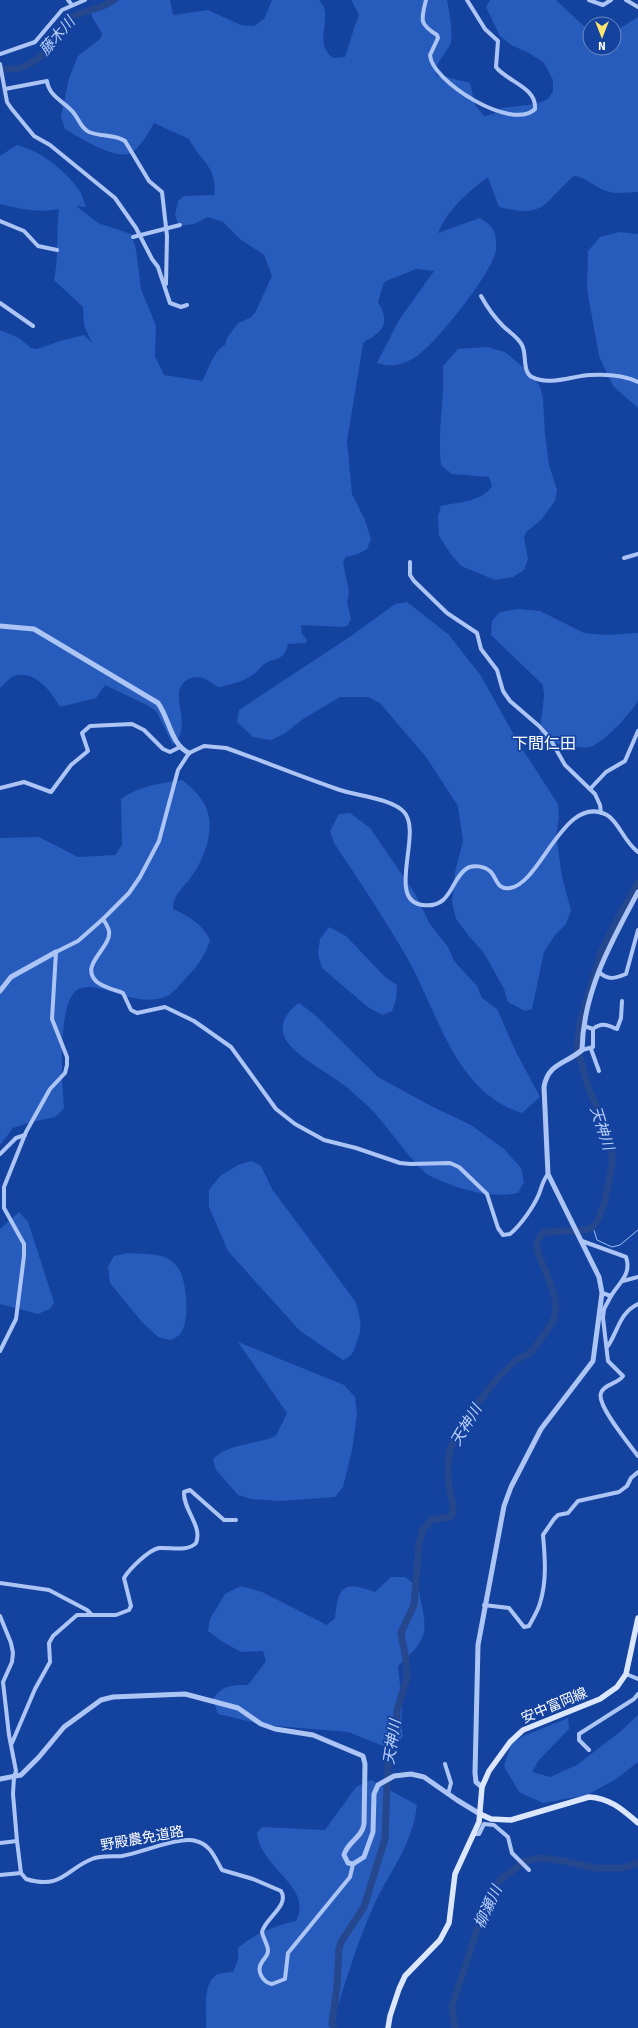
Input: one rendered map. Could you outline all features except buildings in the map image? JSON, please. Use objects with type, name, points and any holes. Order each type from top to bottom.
[{"type":"main road","name":"安中富岡線","points":[[388,2028],[396,1996],[405,1976],[440,1940],[447,1929],[452,1912],[455,1874],[474,1834],[480,1814],[482,1787],[489,1771],[516,1736],[533,1726],[605,1696],[617,1687],[626,1674],[638,1618]]},
{"type":"main road","points":[[480,1814],[491,1819],[511,1820],[589,1797],[597,1797],[619,1807],[638,1823]]},
{"type":"street","points":[[68,0],[72,5]]},
{"type":"street","points":[[0,54],[36,42],[57,14],[72,5],[85,0]]},
{"type":"street","points":[[426,0],[423,23],[425,27],[437,35],[438,38],[430,55],[433,66],[464,96],[478,104],[509,114],[528,114],[535,109],[535,104],[526,89],[503,76],[496,67],[498,40],[485,29],[467,0]]},
{"type":"street","points":[[589,0],[603,5],[611,0]]},
{"type":"street","points":[[626,0],[638,7]]},
{"type":"street","points":[[0,64],[7,102],[11,108],[34,136],[50,145],[87,176],[108,191],[118,202],[136,228],[152,259],[158,267],[170,304],[182,307],[187,305]]},
{"type":"street","points":[[5,89],[47,81],[53,95],[72,110],[84,129],[97,135],[121,138],[125,141],[149,181],[162,192],[166,236],[165,291]]},
{"type":"street","points":[[0,221],[24,231],[38,246],[57,250]]},
{"type":"street","points":[[133,237],[180,225]]},
{"type":"street","points":[[481,296],[495,317],[522,344],[525,351],[528,374],[532,377],[544,380],[557,380],[590,375],[612,375],[638,382]]},
{"type":"street","points":[[0,303],[33,326]]},
{"type":"street","points":[[624,558],[638,554]]},
{"type":"street","points":[[410,562],[410,575],[414,581],[447,613],[477,633],[481,649],[496,670],[501,685],[507,696],[549,736],[565,765],[595,794],[601,813]]},
{"type":"street","points":[[0,626],[34,629],[158,703],[166,714],[173,734],[180,747],[189,753]]},
{"type":"street","points":[[0,788],[24,782],[50,792],[71,765],[88,751],[82,733],[90,726],[132,724],[144,730],[163,749],[170,752],[180,747]]},
{"type":"street","points":[[590,789],[606,772],[625,761],[638,731]]},
{"type":"street","points":[[0,991],[16,974],[78,940],[103,919],[133,888],[153,854],[166,821],[178,770],[189,753],[204,746],[226,748],[338,789],[399,807],[407,815],[410,824],[411,840],[405,874],[405,886],[413,901],[423,905],[431,905],[444,899],[451,892],[466,869],[473,866],[478,866],[490,871],[497,884],[501,887],[509,888],[514,886],[529,875],[561,832],[575,819],[584,814],[601,813],[610,818],[630,846],[638,852]]},
{"type":"street","points":[[582,1051],[588,1001],[608,948],[638,892]]},
{"type":"street","points":[[103,919],[109,931],[108,939],[91,966],[92,974],[97,982],[123,993],[131,1010],[137,1013],[165,1007],[194,1021],[231,1047],[276,1109],[310,1134],[330,1143],[356,1148],[400,1162],[411,1164],[450,1162],[459,1167],[487,1194],[498,1228],[503,1234],[510,1234],[516,1227],[539,1194],[543,1180],[548,1174]]},
{"type":"street","points":[[599,972],[603,976],[615,979],[626,974],[634,950],[636,933],[638,930]]},
{"type":"street","points":[[0,1351],[16,1319],[24,1256],[24,1244],[4,1208],[4,1187],[25,1135],[50,1089],[64,1073],[67,1065],[67,1057],[52,1018],[56,952]]},
{"type":"street","points":[[593,1029],[599,1024],[618,1028],[622,1001]]},
{"type":"street","points":[[584,1026],[593,1029]]},
{"type":"street","points":[[593,1029],[593,1045],[591,1049],[600,1071]]},
{"type":"street","points":[[482,1787],[476,1782],[475,1773],[478,1645],[484,1606],[507,1496],[545,1424],[593,1361],[602,1292],[599,1277],[548,1174],[545,1109],[545,1080],[548,1074],[553,1068],[575,1054],[591,1049]]},
{"type":"street","points":[[0,1154],[16,1138],[25,1135]]},
{"type":"street","points":[[582,1241],[626,1257],[629,1264],[623,1281],[617,1287],[604,1309],[603,1318],[608,1361],[623,1376],[620,1380],[603,1389],[600,1393],[601,1403],[638,1456]]},
{"type":"street","points":[[623,1281],[638,1277]]},
{"type":"street","points":[[602,1292],[611,1296]]},
{"type":"street","points":[[606,1348],[616,1326],[629,1308],[638,1304]]},
{"type":"street","points":[[484,1606],[509,1608],[524,1627],[529,1626],[540,1604],[542,1593],[546,1562],[543,1535],[554,1519],[558,1515],[568,1513],[578,1501],[619,1492],[627,1486],[631,1478],[638,1472]]},
{"type":"street","points":[[12,1743],[35,1689],[50,1662],[49,1643],[53,1636],[72,1619],[78,1616],[91,1614],[116,1615],[130,1610],[131,1606],[124,1578],[149,1551],[159,1548],[190,1548],[196,1544],[197,1532],[184,1496],[187,1490],[190,1490],[224,1520],[236,1520]]},
{"type":"street","points":[[0,1583],[49,1590],[87,1610],[91,1614]]},
{"type":"street","points":[[0,1616],[12,1643],[13,1653],[12,1662],[3,1682],[9,1735],[12,1743],[16,1771],[13,1794],[21,1873]]},
{"type":"street","points":[[626,1674],[638,1679]]},
{"type":"street","points":[[0,1779],[14,1778],[21,1775],[39,1757],[64,1727],[102,1700],[113,1696],[185,1694],[238,1708],[261,1724],[276,1729],[313,1736],[363,1756],[365,1764],[363,1832],[345,1850],[344,1855],[348,1863],[353,1864],[364,1857],[373,1832],[374,1794],[378,1785],[385,1779],[401,1774],[424,1777],[480,1814]]},
{"type":"street","points":[[589,1750],[579,1740],[579,1734],[634,1699],[638,1694]]},
{"type":"street","points":[[444,1764],[451,1783],[448,1794]]},
{"type":"street","points":[[474,1834],[479,1834],[484,1824],[494,1825],[508,1836],[511,1851],[529,1870]]},
{"type":"street","points":[[0,1843],[17,1841]]},
{"type":"street","name":"野殿農免道路","points":[[0,1875],[21,1873],[23,1877],[29,1880],[54,1881],[62,1878],[85,1862],[97,1858],[123,1856],[179,1841],[197,1841],[210,1849],[222,1870],[253,1879],[281,1891],[283,1895],[282,1903],[269,1918],[262,1932],[268,1954],[261,1962],[260,1973],[264,1980],[272,1984],[285,1980],[288,1953],[350,1877],[353,1864]]},
{"type":"shaded area","points":[[109,0],[170,0],[173,15],[208,10],[241,25],[254,26],[264,19],[272,0],[319,0],[325,10],[323,36],[325,48],[333,58],[345,57],[359,15],[351,0],[447,0],[452,36],[450,45],[435,70],[437,76],[443,76],[470,83],[475,105],[484,116],[493,114],[501,108],[537,104],[548,99],[553,91],[553,80],[544,63],[529,53],[511,45],[500,36],[486,7],[490,0],[556,0],[582,24],[582,56],[622,56],[622,27],[638,17],[638,192],[609,192],[583,178],[574,176],[543,206],[527,211],[515,210],[499,207],[488,177],[459,202],[447,216],[438,233],[480,218],[489,224],[494,231],[496,250],[492,261],[485,275],[474,291],[435,340],[414,358],[396,365],[377,363],[399,320],[434,271],[416,269],[384,282],[378,302],[383,313],[384,322],[381,330],[363,344],[347,441],[352,494],[365,520],[371,539],[367,549],[358,554],[346,557],[343,562],[349,592],[347,602],[351,619],[347,626],[342,627],[301,625],[302,634],[307,640],[306,643],[288,644],[280,658],[266,663],[254,674],[242,681],[218,687],[208,680],[198,677],[187,680],[181,686],[179,693],[182,720],[181,733],[173,745],[156,711],[147,705],[105,685],[96,698],[60,707],[42,683],[28,676],[14,676],[0,688],[0,330],[19,338],[31,348],[37,349],[84,335],[92,343],[84,325],[83,307],[54,280],[59,209],[44,211],[30,210],[0,204],[0,156],[17,145],[44,157],[59,168],[79,190],[86,207],[76,206],[98,223],[131,234],[136,249],[141,289],[156,326],[155,357],[164,375],[202,381],[214,356],[225,345],[227,338],[238,323],[250,318],[255,313],[272,276],[264,255],[240,239],[223,222],[208,217],[194,224],[179,226],[175,215],[178,201],[184,196],[214,195],[215,185],[211,171],[193,147],[189,139],[154,123],[138,147],[131,153],[124,155],[107,151],[65,129],[61,117],[69,78],[78,56],[100,39],[102,34],[92,17],[91,11]]},
{"type":"shaded area","points":[[619,232],[638,234],[638,408],[613,386],[599,356],[587,289],[588,251],[600,237]]},
{"type":"shaded area","points":[[487,347],[505,352],[523,367],[540,386],[543,399],[549,465],[557,490],[555,501],[541,520],[526,532],[524,538],[528,559],[524,570],[513,577],[495,580],[461,566],[439,536],[438,516],[441,506],[476,498],[488,491],[492,486],[489,477],[452,474],[441,465],[440,453],[443,366],[458,349]]},
{"type":"shaded area","points":[[407,602],[449,635],[481,676],[519,744],[558,804],[559,817],[556,835],[562,877],[571,910],[566,924],[555,935],[544,952],[532,1009],[525,1011],[508,1002],[504,989],[484,953],[456,919],[452,903],[455,872],[463,841],[458,806],[426,757],[380,703],[368,697],[340,697],[303,719],[284,734],[271,740],[253,737],[237,722],[239,710],[351,636],[395,604]]},
{"type":"shaded area","points":[[518,609],[540,611],[584,633],[606,635],[638,633],[638,700],[635,706],[617,727],[596,744],[590,747],[572,746],[556,744],[539,738],[544,696],[543,685],[491,635],[492,621],[500,612]]},
{"type":"shaded area","points":[[182,780],[201,798],[205,805],[210,824],[204,854],[189,880],[176,896],[173,909],[190,918],[204,930],[210,940],[206,952],[196,967],[175,990],[169,995],[157,999],[144,1000],[95,988],[85,987],[77,990],[71,998],[66,1011],[62,1045],[64,1108],[55,1117],[31,1122],[13,1128],[0,1145],[0,838],[39,837],[78,857],[115,855],[122,845],[121,799],[143,788]]},
{"type":"shaded area","points":[[350,813],[370,828],[414,892],[430,924],[448,947],[454,961],[477,986],[482,998],[497,1009],[516,1052],[540,1097],[522,1113],[499,1102],[480,1087],[464,1069],[450,1047],[406,956],[334,843],[330,831],[339,814]]},
{"type":"shaded area","points":[[329,927],[346,936],[385,977],[397,985],[396,999],[392,1011],[383,1015],[369,1008],[322,968],[318,954],[320,939]]},
{"type":"shaded area","points":[[299,1003],[314,1014],[378,1077],[431,1106],[471,1125],[504,1149],[521,1168],[524,1182],[518,1193],[496,1195],[462,1189],[430,1176],[418,1166],[375,1113],[342,1083],[303,1057],[288,1043],[283,1031],[284,1021],[292,1009]]},
{"type":"shaded area","points":[[252,1161],[261,1166],[272,1189],[355,1301],[360,1320],[360,1333],[353,1353],[343,1360],[300,1331],[228,1251],[209,1207],[209,1190],[220,1176],[238,1165]]},
{"type":"shaded area","points":[[19,1212],[28,1222],[54,1302],[50,1309],[38,1314],[0,1304],[0,1229]]},
{"type":"shaded area","points":[[128,1253],[161,1256],[174,1263],[180,1271],[186,1295],[186,1315],[185,1324],[178,1336],[170,1340],[158,1337],[141,1321],[110,1283],[108,1267],[114,1256]]},
{"type":"shaded area","points":[[238,1342],[344,1385],[355,1397],[357,1414],[352,1450],[343,1487],[335,1497],[280,1501],[251,1499],[238,1495],[216,1470],[213,1459],[219,1454],[235,1447],[276,1436],[287,1413]]},
{"type":"shaded area","points":[[391,1577],[405,1577],[418,1587],[424,1622],[422,1638],[417,1646],[398,1666],[402,1704],[401,1725],[403,1736],[399,1742],[386,1747],[348,1732],[265,1725],[218,1714],[213,1699],[217,1694],[224,1688],[237,1685],[248,1685],[266,1661],[263,1651],[241,1652],[223,1642],[208,1631],[210,1619],[225,1594],[241,1586],[262,1592],[327,1625],[335,1618],[338,1598],[344,1588],[356,1587],[375,1592]]},
{"type":"shaded area","points":[[638,1715],[638,1762],[616,1779],[587,1795],[543,1803],[519,1792],[504,1766],[511,1744],[521,1737],[568,1718],[569,1729],[539,1760],[532,1772],[550,1777],[577,1765],[621,1731]]},
{"type":"shaded area","points":[[371,1780],[417,1805],[410,1833],[400,1858],[373,1907],[361,1937],[331,2028],[206,2028],[206,2000],[208,1986],[211,1980],[219,1974],[233,1972],[238,1960],[238,1948],[251,1938],[266,1931],[280,1925],[296,1921],[300,1909],[298,1898],[292,1887],[267,1857],[260,1845],[257,1833],[262,1827],[325,1830],[356,1787]]},
{"type":"waterway","name":"藤木川","points":[[0,69],[18,69],[28,65],[46,53],[55,34],[71,17],[105,5],[114,0]]},
{"type":"waterway","name":"天神川","points":[[334,2028],[332,2024],[337,1986],[339,1949],[341,1942],[364,1907],[385,1839],[388,1757],[396,1730],[397,1710],[407,1678],[406,1660],[401,1633],[414,1605],[419,1545],[423,1529],[431,1520],[450,1517],[453,1514],[453,1503],[449,1487],[448,1459],[460,1429],[487,1391],[514,1362],[532,1351],[553,1321],[556,1311],[555,1300],[537,1249],[538,1239],[545,1232],[585,1230],[593,1227],[598,1220],[604,1204],[612,1166],[612,1153],[605,1127],[588,1087],[577,1047],[580,1022],[601,952],[638,883]]},
{"type":"waterway","points":[[593,1227],[597,1240],[612,1247],[620,1245],[638,1230]]},
{"type":"waterway","name":"柳瀬川","points":[[455,2028],[452,2006],[483,1912],[493,1890],[502,1878],[525,1861],[541,1858],[564,1861],[594,1868],[622,1868],[638,1863]]},
{"type":"district","name":"下間仁田","points":[[544,743]]}]
